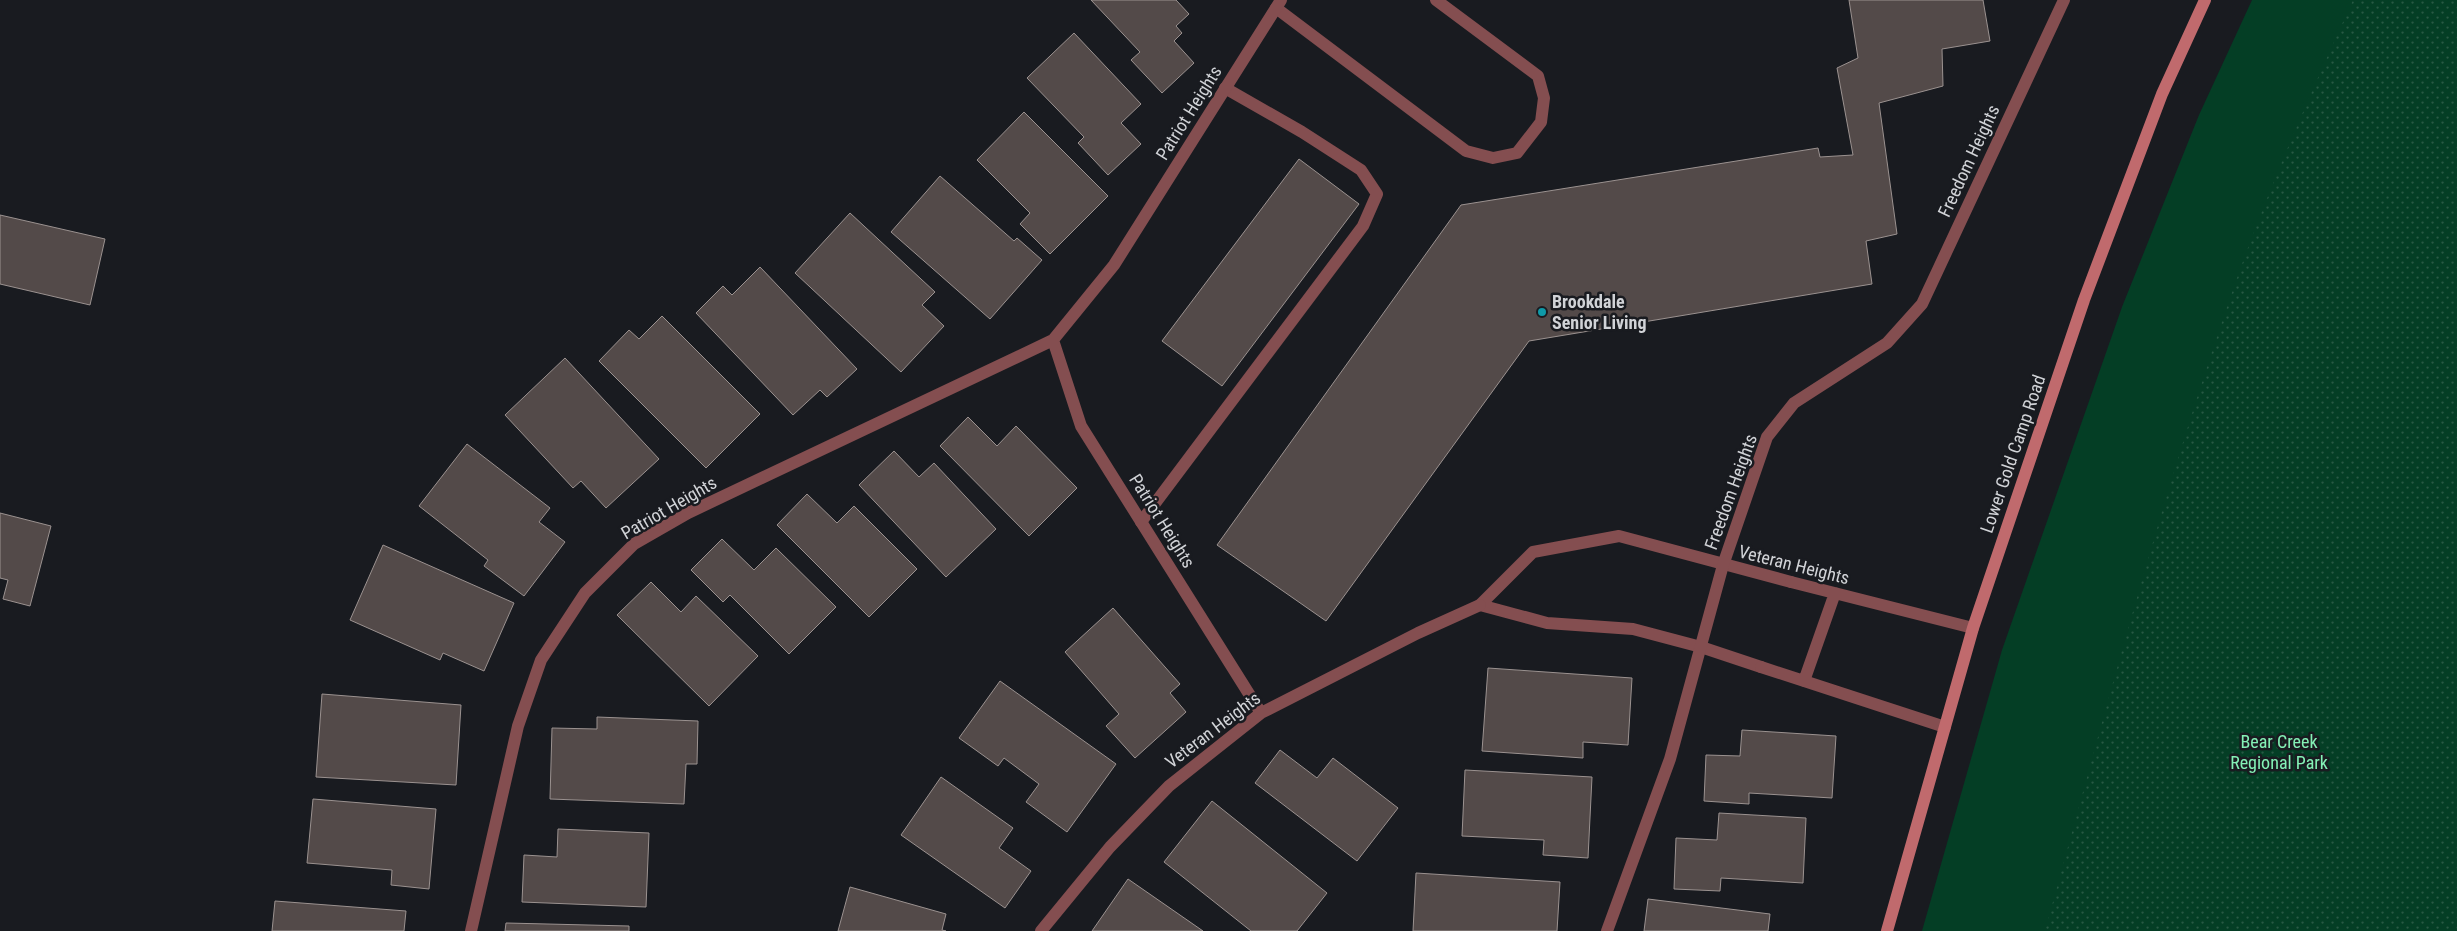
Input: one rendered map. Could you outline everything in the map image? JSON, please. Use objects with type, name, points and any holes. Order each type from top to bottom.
[{"type":"street","points":[[1278,4],[1466,150],[1493,158],[1517,153],[1541,122],[1544,98],[1538,76],[1436,0]]},
{"type":"street","name":"Freedom Heights","points":[[1607,931],[1670,760],[1723,565],[1767,437],[1794,404],[1887,343],[1922,304],[2064,0]]},
{"type":"street","name":"Lower Gold Camp Road","points":[[1887,931],[1973,628],[2084,300],[2162,94],[2205,0]]},
{"type":"street","name":"Patriot Heights","points":[[470,931],[518,726],[541,660],[586,593],[634,544],[688,512],[1053,340],[1114,265],[1278,4]]},
{"type":"street","points":[[1141,522],[1363,226],[1377,194],[1361,170],[1302,132],[1225,88]]},
{"type":"street","name":"Patriot Heights","points":[[1053,340],[1081,426],[1261,713]]},
{"type":"street","name":"Veteran Heights","points":[[1041,931],[1110,847],[1170,786],[1261,713],[1418,633],[1480,604],[1533,552],[1619,536],[1723,565],[1973,628]]},
{"type":"street","points":[[1804,681],[1835,593]]},
{"type":"street","points":[[1480,604],[1547,623],[1632,629],[1701,647],[1945,727]]},
{"type":"green space","name":"Bear Creek Regional Park","points":[[2252,0],[2457,0],[2457,931],[1922,931],[2002,650],[2122,307],[2199,115]]},
{"type":"green space","name":"Bear Creek Regional Park","points":[[2353,0],[2457,0],[2457,931],[2045,931],[2132,614],[2203,379],[2229,301],[2272,187]]},
{"type":"building","points":[[1091,0],[1176,0],[1189,14],[1176,26],[1182,33],[1174,41],[1194,63],[1162,93],[1131,60],[1140,52]]},
{"type":"building","name":"Brookdale Senior Living","points":[[1849,0],[1983,0],[1990,41],[1942,49],[1943,86],[1879,103],[1897,234],[1866,241],[1872,284],[1529,341],[1326,621],[1217,545],[1461,205],[1818,148],[1820,157],[1853,155],[1837,68],[1858,58]]},
{"type":"building","points":[[1074,33],[1141,104],[1121,123],[1141,144],[1108,175],[1078,143],[1084,137],[1027,78]]},
{"type":"building","points":[[1024,112],[1108,196],[1050,254],[1020,224],[1030,213],[977,160]]},
{"type":"building","points":[[1299,159],[1359,204],[1222,386],[1162,341]]},
{"type":"building","points":[[940,176],[1014,241],[1017,238],[1042,260],[990,319],[891,232]]},
{"type":"building","points":[[850,213],[935,292],[922,305],[944,326],[901,372],[795,273]]},
{"type":"building","points":[[0,215],[105,239],[90,305],[0,284]]},
{"type":"building","points":[[760,267],[857,369],[827,397],[820,390],[793,415],[696,313],[723,286],[732,295]]},
{"type":"building","points":[[662,316],[760,414],[706,468],[599,361],[629,330],[639,339]]},
{"type":"building","points":[[565,358],[659,459],[606,508],[581,481],[573,488],[505,415]]},
{"type":"building","points":[[968,417],[997,446],[1016,426],[1077,488],[1029,536],[940,446]]},
{"type":"building","points":[[467,444],[550,508],[539,522],[565,542],[524,596],[484,566],[488,560],[419,506]]},
{"type":"building","points":[[894,451],[919,477],[934,463],[996,529],[946,577],[859,485]]},
{"type":"building","points":[[807,494],[837,523],[854,506],[917,569],[869,617],[777,525]]},
{"type":"building","points":[[0,513],[51,526],[30,606],[3,599],[8,580],[0,578]]},
{"type":"building","points":[[722,539],[754,570],[776,548],[836,607],[789,654],[730,595],[723,602],[691,570]]},
{"type":"building","points":[[383,545],[514,603],[484,671],[443,653],[440,660],[350,620]]},
{"type":"building","points":[[651,582],[681,612],[696,596],[758,656],[709,706],[617,615]]},
{"type":"building","points":[[1113,608],[1180,684],[1170,693],[1186,712],[1135,758],[1106,726],[1119,714],[1065,652]]},
{"type":"building","points":[[1488,668],[1632,678],[1628,745],[1583,742],[1583,758],[1482,751]]},
{"type":"building","points":[[1000,681],[1116,764],[1067,832],[1026,802],[1039,784],[1004,758],[998,766],[959,738]]},
{"type":"building","points":[[322,694],[461,705],[456,785],[316,777]]},
{"type":"building","points":[[597,717],[698,721],[697,764],[686,764],[684,804],[550,799],[552,728],[597,729]]},
{"type":"building","points":[[1742,730],[1836,736],[1832,798],[1749,793],[1749,804],[1704,801],[1706,755],[1740,756]]},
{"type":"building","points":[[1280,750],[1317,778],[1333,758],[1398,808],[1357,861],[1255,783]]},
{"type":"building","points":[[1465,770],[1592,777],[1588,858],[1543,855],[1544,840],[1462,836]]},
{"type":"building","points":[[941,777],[1013,828],[999,848],[1031,871],[1005,908],[901,835]]},
{"type":"building","points":[[313,799],[436,809],[429,889],[391,885],[392,870],[307,863]]},
{"type":"building","points":[[1212,801],[1327,893],[1297,931],[1251,931],[1164,862]]},
{"type":"building","points":[[1719,813],[1806,818],[1803,883],[1721,878],[1720,891],[1674,889],[1676,838],[1717,840]]},
{"type":"building","points":[[558,829],[649,833],[646,907],[522,902],[524,855],[557,857]]},
{"type":"building","points":[[1416,873],[1560,882],[1557,931],[1413,931]]},
{"type":"building","points":[[1128,879],[1203,931],[1092,931]]},
{"type":"building","points":[[850,887],[946,914],[942,930],[946,931],[838,931]]},
{"type":"building","points":[[1648,899],[1770,914],[1768,931],[1644,931]]},
{"type":"building","points":[[275,901],[406,911],[404,931],[272,931]]},
{"type":"building","points":[[506,923],[629,926],[629,931],[505,931]]},
{"type":"place","name":"Brookdale Senior Living","points":[[1542,312]]}]
